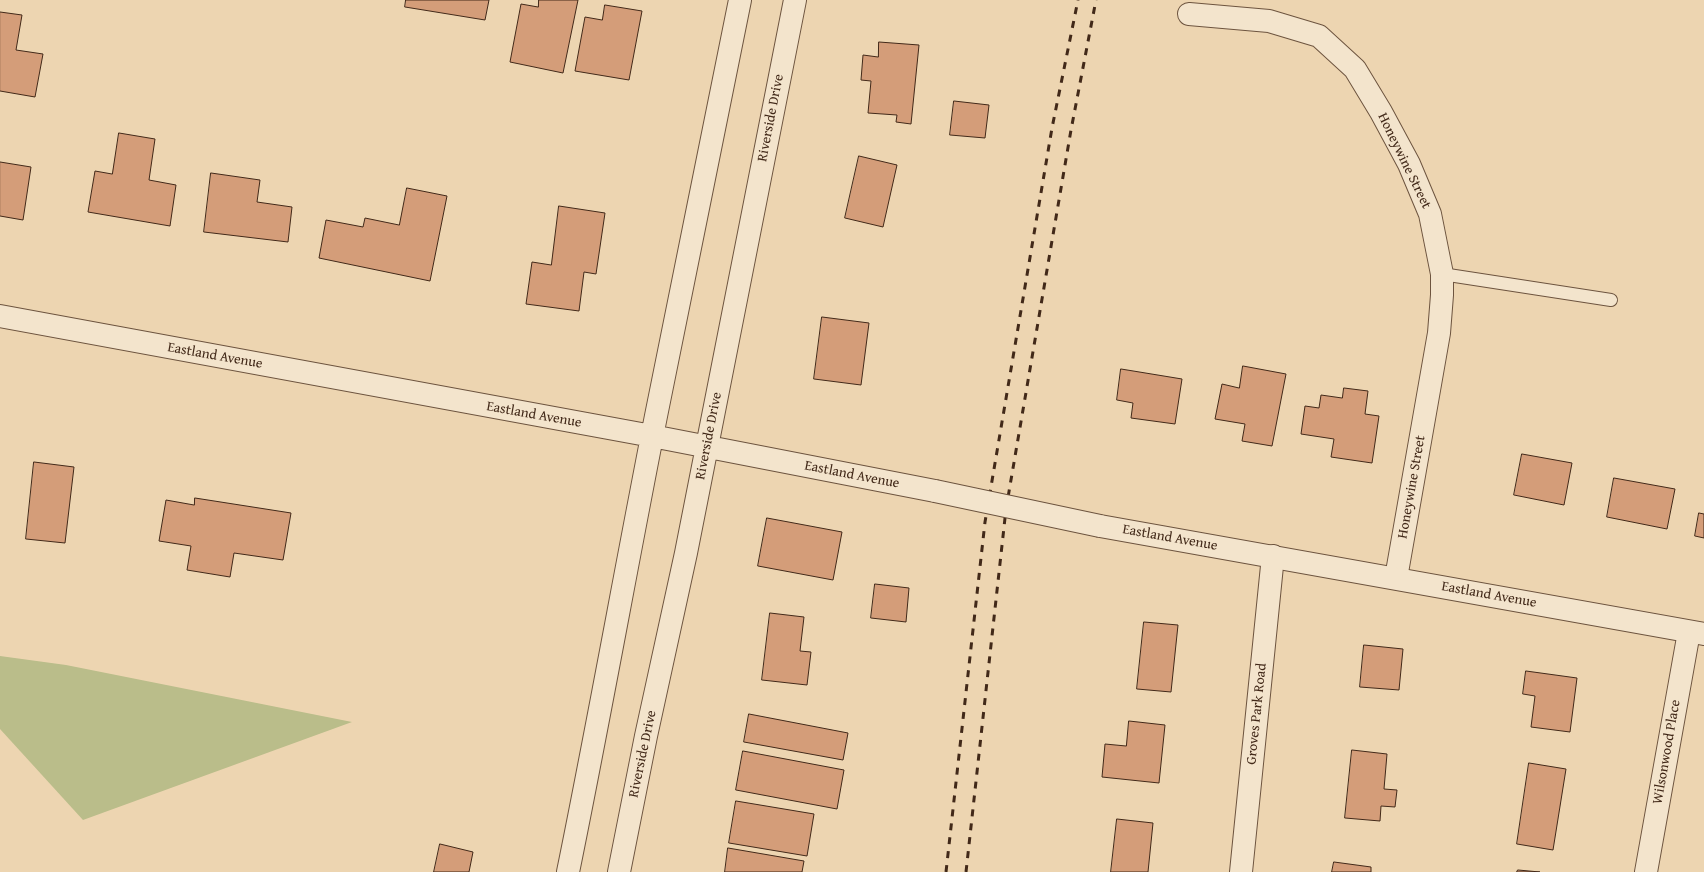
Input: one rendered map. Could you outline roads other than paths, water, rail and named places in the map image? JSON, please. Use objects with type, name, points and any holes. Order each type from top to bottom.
[{"type":"street","points":[[568,872],[598,725],[652,436],[713,143],[740,0]]},
{"type":"street","name":"Riverside Drive","points":[[619,872],[646,736],[707,448],[795,0]]},
{"type":"street","name":"Honeywine Street","points":[[1189,14],[1269,21],[1319,36],[1355,69],[1381,112],[1408,164],[1430,214],[1442,274],[1439,333],[1396,578]]},
{"type":"street","name":"Eastland Avenue","points":[[0,316],[652,436],[707,448],[935,491],[1100,526],[1697,633]]},
{"type":"street","name":"Groves Park Road","points":[[1241,872],[1273,556]]},
{"type":"street","name":"Wilsonwood Place","points":[[1646,872],[1697,633]]},
{"type":"lane","points":[[1442,274],[1611,300]]},
{"type":"railway","points":[[946,872],[985,522],[1052,128],[1078,0]]},
{"type":"railway","points":[[966,872],[1006,509],[1071,130],[1096,0]]}]
